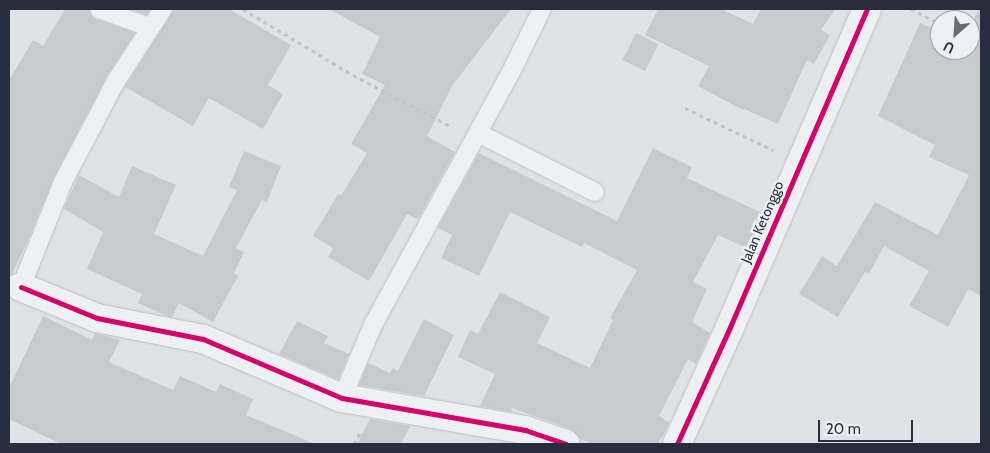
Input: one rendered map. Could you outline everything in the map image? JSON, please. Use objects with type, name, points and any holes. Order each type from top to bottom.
[{"type":"street","name":"Jalan Ketonggo","points":[[677,444],[866,9]]},
{"type":"street","points":[[15,285],[97,318],[203,339],[342,398],[525,430],[566,444]]},
{"type":"lane","points":[[99,9],[149,27]]},
{"type":"lane","points":[[15,285],[63,182],[116,81],[149,27],[163,9]]},
{"type":"lane","points":[[342,398],[373,325],[476,136],[542,9]]},
{"type":"lane","points":[[476,136],[595,192]]},
{"type":"path","points":[[243,9],[352,75],[476,136]]},
{"type":"path","points":[[911,9],[930,19]]},
{"type":"path","points":[[685,108],[800,163]]},
{"type":"building","points":[[65,9],[89,9],[95,19],[135,33],[107,76],[54,177],[28,240],[12,274],[9,276],[9,80],[33,40],[43,46]]},
{"type":"building","points":[[130,9],[150,9],[147,15]]},
{"type":"building","points":[[174,9],[229,9],[291,45],[268,85],[283,94],[263,129],[209,98],[193,126],[125,87]]},
{"type":"building","points":[[329,9],[511,9],[452,86],[427,136],[455,152],[418,219],[407,214],[369,281],[328,257],[333,248],[313,236],[338,194],[341,196],[367,153],[351,144],[385,85],[362,74],[380,37]]},
{"type":"building","points":[[658,9],[721,9],[753,24],[761,9],[835,9],[821,30],[830,35],[814,64],[807,60],[778,124],[743,110],[698,86],[709,66],[645,35]]},
{"type":"building","points":[[981,9],[981,296],[968,289],[948,327],[909,306],[929,271],[884,246],[869,274],[865,272],[838,317],[799,294],[822,256],[837,266],[875,202],[938,235],[969,175],[929,157],[935,145],[878,116],[920,23],[930,27],[930,60],[980,60],[978,10]]},
{"type":"building","points":[[636,33],[658,44],[645,71],[622,60]]},
{"type":"building","points":[[653,148],[692,167],[687,178],[762,213],[747,248],[718,235],[693,282],[707,289],[692,322],[710,333],[696,364],[688,359],[659,416],[670,423],[658,444],[592,444],[580,439],[571,429],[512,408],[511,412],[480,406],[495,374],[458,357],[470,330],[478,334],[500,292],[550,317],[537,343],[590,368],[613,320],[610,318],[637,270],[584,243],[582,247],[510,212],[479,276],[441,258],[452,235],[438,228],[479,153],[617,221]]},
{"type":"building","points":[[244,151],[281,166],[267,202],[262,200],[236,248],[244,252],[234,273],[238,276],[213,322],[179,303],[172,317],[167,316],[138,303],[142,294],[87,269],[103,232],[64,209],[79,175],[119,197],[132,166],[176,185],[154,234],[203,256],[237,190],[229,187]]},
{"type":"building","points":[[43,316],[92,340],[95,333],[120,340],[109,362],[173,390],[180,376],[216,392],[220,384],[253,399],[246,415],[315,444],[61,444],[9,419],[9,388]]},
{"type":"building","points":[[424,319],[454,335],[424,396],[359,385],[368,363],[390,373],[393,368],[398,371]]},
{"type":"building","points":[[297,321],[328,336],[324,343],[349,354],[338,379],[279,354]]},
{"type":"building","points":[[370,419],[410,426],[401,444],[357,444]]},
{"type":"cycle path","points":[[677,444],[730,327],[867,9]]},
{"type":"cycle path","points":[[21,287],[97,318],[203,339],[342,398],[525,430],[566,444]]}]
